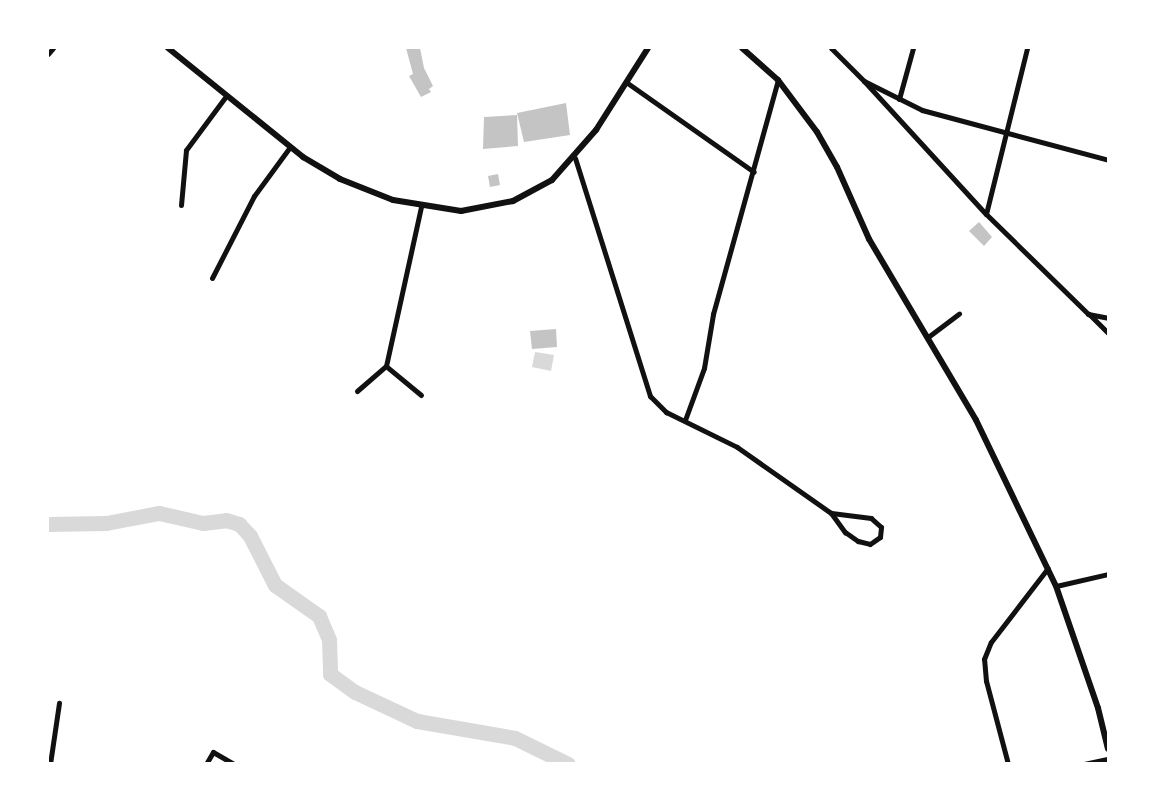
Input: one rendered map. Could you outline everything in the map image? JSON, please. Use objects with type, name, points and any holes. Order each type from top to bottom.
[{"type":"street","points":[[48,54],[53,48]]},
{"type":"street","points":[[168,48],[290,147],[365,190],[421,207],[461,211],[513,201],[552,180],[575,158],[648,48]]},
{"type":"street","points":[[743,48],[778,80],[817,132],[837,167],[868,239],[976,420],[1056,586],[1096,700],[1108,749]]},
{"type":"street","points":[[831,48],[864,81],[986,214],[1108,333]]},
{"type":"street","points":[[899,99],[913,48]]},
{"type":"street","points":[[986,214],[1027,48]]},
{"type":"street","points":[[686,420],[704,368],[715,306],[754,172],[778,80]]},
{"type":"street","points":[[864,81],[899,99],[949,119],[1108,160]]},
{"type":"street","points":[[626,82],[754,172]]},
{"type":"street","points":[[181,206],[186,150],[226,96]]},
{"type":"street","points":[[212,278],[254,196],[290,147]]},
{"type":"street","points":[[575,158],[645,388],[666,412],[686,420],[737,448],[831,513],[845,532],[858,541],[870,544],[880,537],[881,527],[871,518],[831,513]]},
{"type":"street","points":[[357,392],[386,366],[421,207]]},
{"type":"street","points":[[928,337],[959,314]]},
{"type":"street","points":[[1088,314],[1108,318]]},
{"type":"street","points":[[386,366],[420,395]]},
{"type":"street","points":[[1008,764],[986,680],[984,659],[991,642],[1048,568]]},
{"type":"street","points":[[1056,586],[1108,574]]},
{"type":"street","points":[[50,764],[59,703]]},
{"type":"street","points":[[206,764],[213,752],[234,764]]},
{"type":"street","points":[[1084,764],[1108,759]]},
{"type":"shaded area","points":[[535,352],[554,355],[551,371],[532,367]]},
{"type":"building","points":[[406,48],[420,48],[424,68],[433,86],[429,89],[431,92],[421,97],[409,76],[413,74]]},
{"type":"building","points":[[566,103],[570,135],[524,142],[517,113]]},
{"type":"building","points":[[517,115],[518,146],[483,149],[484,117]]},
{"type":"building","points":[[498,174],[500,185],[490,187],[488,176]]},
{"type":"building","points":[[979,222],[992,237],[984,246],[969,231]]},
{"type":"building","points":[[556,329],[557,347],[532,349],[530,331]]},
{"type":"waterway","points":[[48,524],[106,523],[159,513],[203,523],[226,520],[239,524],[250,536],[275,585],[319,616],[329,640],[330,674],[355,692],[417,721],[515,738],[568,764]]}]
